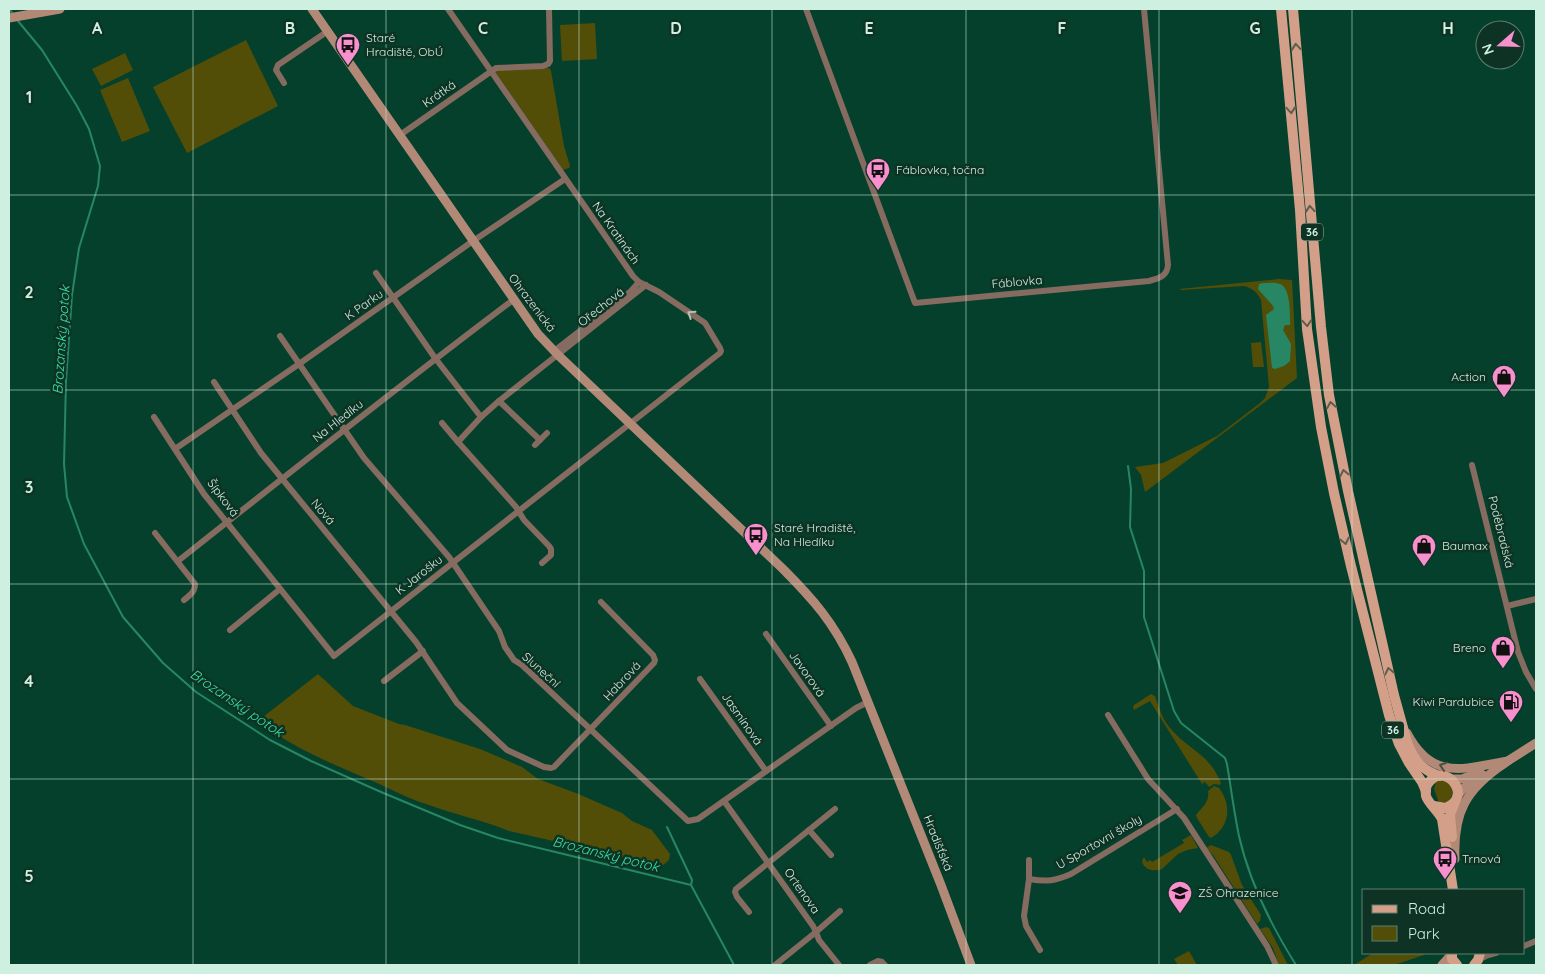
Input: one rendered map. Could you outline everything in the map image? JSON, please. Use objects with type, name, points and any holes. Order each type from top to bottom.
[{"type":"main road","name":"36","points":[[1281,9],[1300,210],[1307,329],[1320,419],[1334,493],[1389,715],[1401,749],[1424,784],[1427,798],[1439,814],[1444,827],[1453,889]]},
{"type":"main road","name":"36","points":[[1293,9],[1319,309],[1329,395],[1348,491],[1400,719],[1407,742],[1414,759],[1424,769],[1451,779]]},
{"type":"main road","points":[[1426,791],[1430,781],[1440,776]]},
{"type":"main road","points":[[1451,779],[1456,785],[1456,799],[1451,811],[1450,820],[1460,889]]},
{"type":"main road","points":[[1434,806],[1445,808],[1456,799]]},
{"type":"street","points":[[13,17],[60,9]]},
{"type":"street","name":"Ohrazenická","points":[[312,9],[531,325],[556,353],[783,569],[822,611],[852,662],[868,702]]},
{"type":"street","name":"Na Kratinách","points":[[448,9],[633,276],[639,282],[659,292],[704,323],[721,351],[630,424]]},
{"type":"street","points":[[491,71],[500,67],[543,66],[548,64],[550,61],[549,9]]},
{"type":"street","name":"Fáblovka","points":[[806,9],[915,303],[1149,280],[1160,278],[1166,273],[1168,265],[1144,9]]},
{"type":"street","points":[[284,83],[276,67],[328,31]]},
{"type":"street","name":"Krátká","points":[[400,135],[491,71]]},
{"type":"street","name":"K Parku","points":[[175,448],[565,179]]},
{"type":"street","points":[[376,273],[435,358],[481,417]]},
{"type":"street","name":"Ořechová","points":[[458,442],[499,401],[631,291],[639,282]]},
{"type":"street","name":"Ořechová","points":[[556,353],[646,286]]},
{"type":"street","name":"Na Hledíku","points":[[178,561],[435,358],[513,300]]},
{"type":"street","name":"Sluneční","points":[[280,336],[364,458],[453,563],[499,631],[504,645],[512,658],[688,821],[698,819],[858,707],[868,702]]},
{"type":"street","name":"Nová","points":[[214,382],[261,453],[423,652],[457,703],[500,745],[512,753],[544,767],[551,768],[590,730]]},
{"type":"street","points":[[499,401],[538,443],[547,434]]},
{"type":"street","name":"Šípková","points":[[154,417],[204,494],[334,656]]},
{"type":"street","points":[[442,424],[551,549],[551,555],[542,564]]},
{"type":"street","name":"K Jarošku","points":[[334,656],[630,424]]},
{"type":"street","name":"Poděbradská","points":[[1472,465],[1518,652],[1526,672],[1536,689]]},
{"type":"street","points":[[155,533],[195,584],[193,592],[184,600]]},
{"type":"street","points":[[230,630],[280,589]]},
{"type":"street","points":[[1506,606],[1536,599]]},
{"type":"street","name":"Habrová","points":[[590,730],[655,660],[653,655],[601,602]]},
{"type":"street","name":"Javorová","points":[[766,634],[831,726]]},
{"type":"street","points":[[384,681],[423,652]]},
{"type":"street","name":"Jasmínová","points":[[700,679],[766,771]]},
{"type":"street","name":"Hradišťská","points":[[868,702],[971,965]]},
{"type":"street","points":[[1108,715],[1148,779],[1177,809],[1189,825],[1256,928],[1276,965]]},
{"type":"street","points":[[1400,719],[1415,746],[1428,760],[1439,766],[1464,769],[1508,761]]},
{"type":"street","points":[[1456,799],[1468,784],[1536,743]]},
{"type":"street","points":[[1451,779],[1462,779],[1508,761]]},
{"type":"street","points":[[1455,859],[1457,827],[1463,805],[1479,783],[1508,761]]},
{"type":"street","name":"Ortenova","points":[[724,800],[816,932],[819,940],[839,965]]},
{"type":"street","name":"Ortenova","points":[[749,912],[735,892],[738,887],[835,809]]},
{"type":"street","name":"U Sportovní školy","points":[[1029,879],[1048,882],[1071,874],[1177,809]]},
{"type":"street","points":[[810,830],[831,856]]},
{"type":"street","points":[[1029,860],[1029,879],[1024,922],[1040,950]]},
{"type":"street","name":"Ortenova","points":[[775,965],[840,911]]},
{"type":"street","points":[[1476,962],[1493,954]]},
{"type":"street","points":[[1442,965],[1454,959]]},
{"type":"street","points":[[870,965],[878,961],[885,965]]},
{"type":"green space","points":[[595,23],[597,59],[562,61],[560,25]]},
{"type":"green space","points":[[246,40],[278,106],[187,153],[153,87]]},
{"type":"green space","points":[[125,53],[133,70],[101,86],[92,69]]},
{"type":"green space","points":[[546,67],[551,71],[564,146],[570,166],[563,170],[496,73],[496,70]]},
{"type":"green space","points":[[128,78],[150,131],[122,142],[100,90]]},
{"type":"green space","points":[[1279,279],[1292,280],[1297,378],[1145,492],[1141,475],[1135,467],[1163,463],[1217,436],[1260,403],[1265,398],[1269,387],[1261,300],[1256,293],[1244,286],[1179,289]]},
{"type":"green space","points":[[1261,342],[1264,367],[1253,367],[1251,343]]},
{"type":"green space","points":[[318,674],[353,706],[399,724],[480,749],[522,767],[538,779],[622,813],[632,821],[652,830],[670,854],[669,860],[661,867],[649,867],[620,856],[509,831],[413,800],[332,764],[297,746],[269,728],[261,719]]},
{"type":"green space","points":[[1151,694],[1155,696],[1167,724],[1204,758],[1216,773],[1221,783],[1220,785],[1214,784],[1209,787],[1205,782],[1202,784],[1150,701],[1134,710],[1134,705]]},
{"type":"green space","points":[[1445,781],[1452,787],[1449,801],[1439,803],[1434,789],[1436,782]]},
{"type":"green space","points":[[1214,786],[1219,788],[1226,801],[1227,815],[1222,828],[1211,838],[1196,815],[1207,801],[1208,791]]},
{"type":"green space","points":[[1191,835],[1198,848],[1178,854],[1162,869],[1149,870],[1143,864],[1144,857],[1147,862],[1150,860],[1152,862],[1184,843],[1182,840]]},
{"type":"green space","points":[[1211,845],[1229,852],[1231,855],[1242,885],[1261,915],[1260,921],[1257,924],[1213,855],[1206,848]]},
{"type":"green space","points":[[1269,928],[1288,965],[1279,965],[1273,948],[1260,929]]},
{"type":"green space","points":[[1189,951],[1197,965],[1178,965],[1174,959]]},
{"type":"green space","points":[[1371,954],[1426,954],[1394,965],[1354,965]]},
{"type":"shaded area","points":[[1276,283],[1284,286],[1289,302],[1290,325],[1285,325],[1283,330],[1291,344],[1290,361],[1284,366],[1275,369],[1272,368],[1266,315],[1274,309],[1258,289],[1259,284]]},
{"type":"waterway","name":"Brozanský potok","points":[[9,9],[14,15]]},
{"type":"waterway","name":"Brozanský potok","points":[[18,21],[42,50],[77,106],[89,129],[100,166],[98,186],[79,248],[72,295],[66,381],[64,464],[67,497],[84,544],[123,617],[163,663],[196,692],[270,740],[311,761],[460,825],[498,838],[691,885],[734,965]]},
{"type":"waterway","points":[[1128,466],[1131,489],[1130,527],[1144,571],[1144,617],[1174,711],[1181,723],[1225,758],[1243,853],[1270,919],[1296,965]]},
{"type":"waterway","points":[[667,827],[692,880],[691,885]]},
{"type":"place","name":"Staré Hradiště, ObÚ","points":[[348,66]]},
{"type":"place","name":"Fáblovka, točna","points":[[878,191]]},
{"type":"place","name":"Action","points":[[1504,398]]},
{"type":"place","name":"Staré Hradiště, Na Hledíku","points":[[756,556]]},
{"type":"place","name":"Baumax","points":[[1424,567]]},
{"type":"place","name":"Breno","points":[[1503,669]]},
{"type":"place","name":"Kiwi Pardubice","points":[[1511,723]]},
{"type":"place","name":"Trnová","points":[[1445,880]]},
{"type":"place","name":"ZŠ Ohrazenice","points":[[1180,914]]}]
